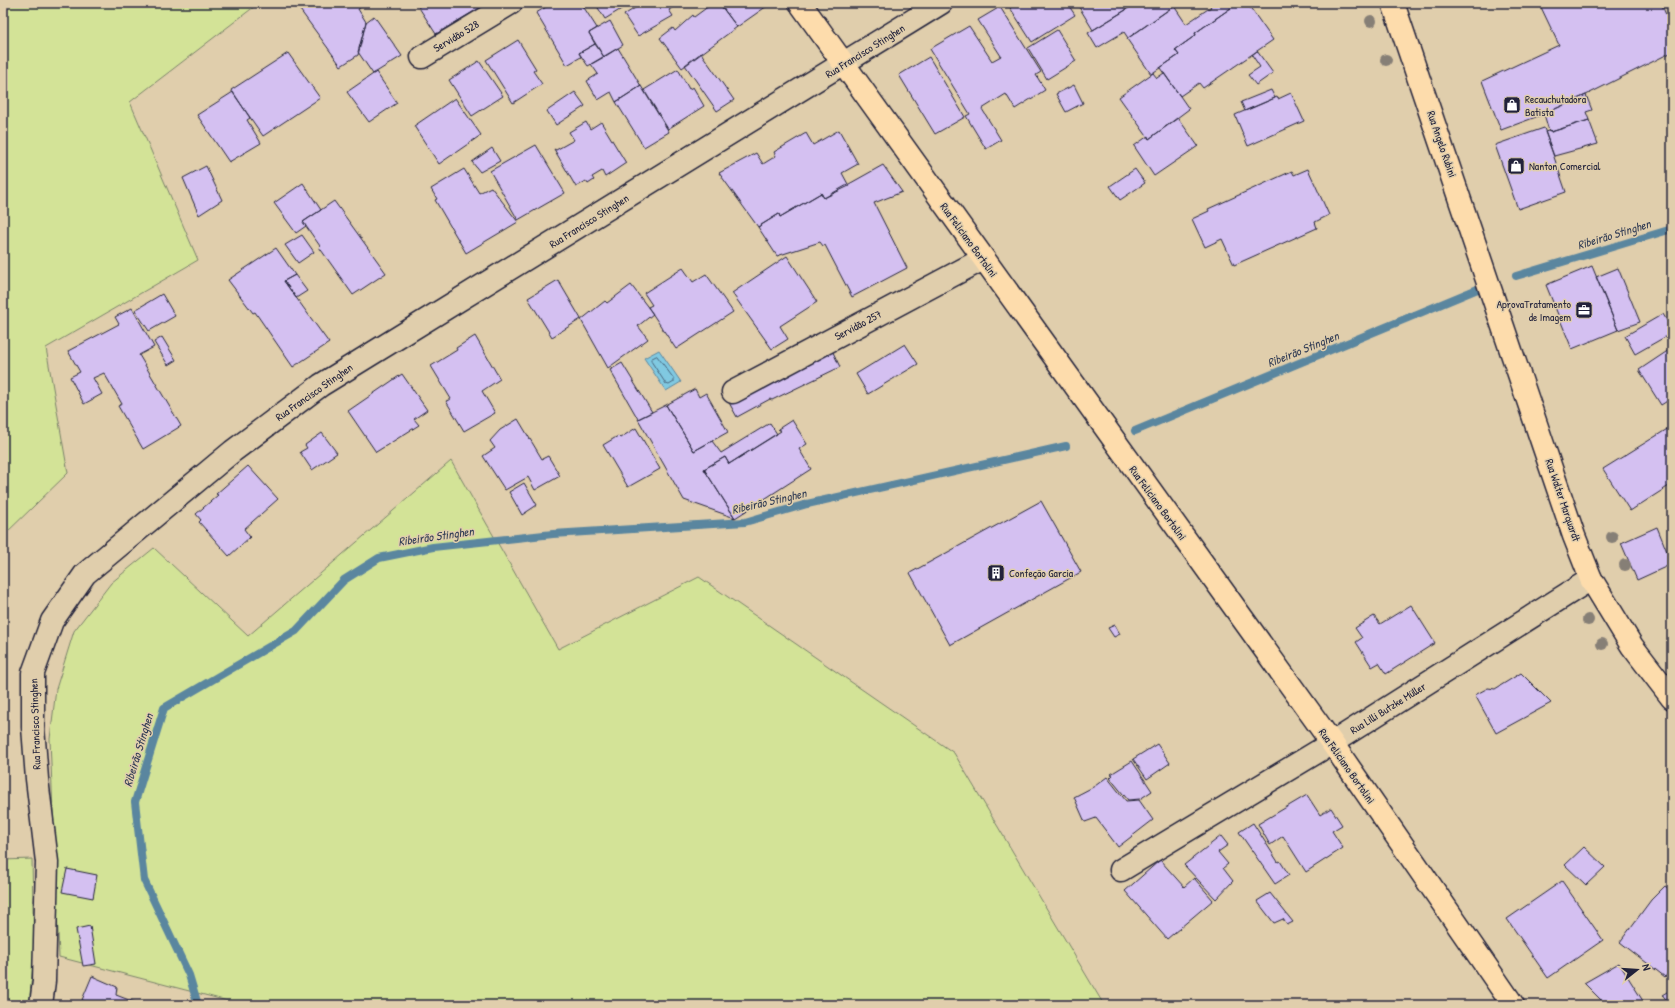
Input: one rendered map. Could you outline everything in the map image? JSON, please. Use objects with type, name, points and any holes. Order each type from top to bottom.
[{"type":"main road","name":"Rua Feliciano Bortolini","points":[[800,3],[982,259],[1332,743],[1513,1005]]},
{"type":"main road","name":"Rua Angelo Rubini","points":[[1393,3],[1490,285]]},
{"type":"main road","name":"Rua Walter Marquardt","points":[[1490,285],[1574,536],[1591,579],[1632,646],[1672,698]]},
{"type":"street","name":"Servidão 528","points":[[422,57],[511,3]]},
{"type":"street","name":"Rua Francisco Stinghen","points":[[42,1005],[47,862],[33,727],[33,673],[52,621],[86,574],[233,451],[321,385],[941,3]]},
{"type":"street","name":"Servidão 257","points":[[733,392],[982,259]]},
{"type":"street","name":"Rua Lilli Butzke Müller","points":[[1121,870],[1332,743],[1591,579]]},
{"type":"green space","points":[[3,3],[259,3],[130,102],[198,260],[46,348],[68,473],[3,536]]},
{"type":"green space","points":[[451,461],[558,649],[699,577],[954,753],[1104,1005],[243,1005],[59,957],[50,739],[56,689],[74,631],[111,583],[154,548],[248,636]]},
{"type":"green space","points":[[32,859],[34,954],[29,1005],[3,1005],[3,860]]},
{"type":"water","points":[[659,350],[681,382],[666,391],[644,358]]},
{"type":"building","points":[[295,3],[368,3],[358,9],[366,22],[358,55],[341,66]]},
{"type":"building","points":[[416,3],[449,4],[488,3],[436,34]]},
{"type":"building","points":[[553,3],[581,3],[597,28],[589,33],[595,44],[579,53],[581,57],[567,65],[536,13]]},
{"type":"building","points":[[595,3],[631,3],[605,19]]},
{"type":"building","points":[[643,3],[679,3],[669,10],[673,16],[638,36],[624,15]]},
{"type":"building","points":[[713,3],[719,3],[737,27],[682,68],[660,38],[673,28],[675,31],[693,15],[694,17]]},
{"type":"building","points":[[719,3],[765,3],[767,6],[737,27]]},
{"type":"building","points":[[1007,3],[1067,3],[1075,15],[1032,42]]},
{"type":"building","points":[[1086,3],[1123,3],[1126,10],[1093,30],[1079,7]]},
{"type":"building","points":[[1137,3],[1178,3],[1128,38],[1124,32],[1097,48],[1088,33]]},
{"type":"building","points":[[1208,3],[1238,3],[1195,33],[1196,35],[1175,50],[1179,55],[1151,74],[1127,39],[1174,6],[1186,24],[1211,7]]},
{"type":"building","points":[[1238,3],[1247,3],[1273,40],[1203,88],[1199,83],[1180,96],[1160,68],[1179,55],[1175,50],[1196,35],[1195,33]]},
{"type":"building","points":[[1539,3],[1661,3],[1672,29],[1672,52],[1586,95],[1544,114],[1501,130],[1482,81],[1559,45]]},
{"type":"building","points":[[1000,7],[1041,72],[1036,75],[1045,90],[1015,109],[1006,94],[982,109],[1001,140],[986,149],[966,116],[970,114],[930,49],[969,26],[992,61],[1001,56],[978,20]]},
{"type":"building","points":[[374,16],[402,56],[373,74],[358,52],[366,22]]},
{"type":"building","points":[[610,21],[623,45],[604,57],[589,33]]},
{"type":"building","points":[[1057,30],[1076,61],[1047,79],[1028,48]]},
{"type":"building","points":[[518,40],[536,69],[533,71],[542,84],[513,103],[486,60]]},
{"type":"building","points":[[595,44],[604,57],[588,66],[579,53]]},
{"type":"building","points":[[618,48],[641,86],[616,102],[611,92],[598,100],[587,81],[598,74],[591,64]]},
{"type":"building","points":[[1257,51],[1273,73],[1256,85],[1248,75],[1260,67],[1252,55]]},
{"type":"building","points":[[288,53],[320,98],[263,136],[231,90]]},
{"type":"building","points":[[701,53],[734,100],[717,111],[685,65]]},
{"type":"building","points":[[929,57],[965,117],[935,134],[899,75]]},
{"type":"building","points":[[479,61],[503,96],[472,116],[449,80]]},
{"type":"building","points":[[678,69],[689,89],[693,87],[704,106],[668,129],[644,90]]},
{"type":"building","points":[[376,72],[397,103],[369,122],[347,92]]},
{"type":"building","points":[[1153,73],[1157,78],[1164,73],[1189,109],[1149,139],[1119,97]]},
{"type":"building","points":[[1074,85],[1083,103],[1066,112],[1056,94]]},
{"type":"building","points":[[641,86],[669,132],[644,147],[616,102]]},
{"type":"building","points":[[1271,90],[1275,98],[1245,111],[1241,102]]},
{"type":"building","points":[[233,92],[250,118],[247,120],[261,143],[229,162],[197,115]]},
{"type":"building","points":[[575,92],[585,106],[556,125],[547,111]]},
{"type":"building","points":[[1291,93],[1304,121],[1248,146],[1235,115],[1277,97],[1278,99]]},
{"type":"building","points":[[1586,95],[1592,110],[1586,112],[1589,120],[1551,132],[1551,130],[1549,131],[1544,114]]},
{"type":"building","points":[[455,98],[481,135],[439,164],[414,126]]},
{"type":"building","points":[[1178,118],[1198,146],[1154,176],[1134,146],[1148,136],[1149,139]]},
{"type":"building","points":[[1589,120],[1598,144],[1554,156],[1545,132],[1551,130],[1551,132]]},
{"type":"building","points":[[586,122],[590,129],[601,122],[626,163],[605,177],[602,171],[592,177],[594,180],[588,184],[586,181],[576,187],[554,149],[556,150],[574,140],[569,132]]},
{"type":"building","points":[[1544,128],[1566,192],[1518,209],[1495,145]]},
{"type":"building","points":[[839,130],[858,164],[842,173],[849,186],[824,198],[821,193],[780,217],[779,214],[758,227],[719,173],[756,153],[763,164],[776,156],[774,152],[806,133],[813,145]]},
{"type":"building","points":[[536,145],[565,193],[518,220],[490,171]]},
{"type":"building","points":[[492,148],[500,161],[480,172],[472,162]]},
{"type":"building","points":[[883,165],[902,192],[874,203],[907,268],[852,297],[825,245],[823,246],[820,242],[777,256],[758,227],[779,214],[780,217],[821,193],[824,198]]},
{"type":"building","points":[[206,166],[222,200],[199,215],[183,178]]},
{"type":"building","points":[[464,169],[479,193],[491,187],[518,222],[466,253],[435,200],[437,199],[431,189]]},
{"type":"building","points":[[1135,169],[1145,183],[1120,200],[1110,186]]},
{"type":"building","points":[[1308,169],[1329,215],[1315,222],[1317,228],[1234,265],[1222,239],[1205,247],[1192,219],[1209,211],[1208,209],[1292,171],[1294,175]]},
{"type":"building","points":[[303,183],[321,210],[303,222],[306,226],[296,233],[274,203]]},
{"type":"building","points":[[334,201],[386,273],[353,295],[303,222]]},
{"type":"building","points":[[302,235],[314,252],[298,263],[285,245]]},
{"type":"building","points":[[276,248],[295,275],[284,281],[329,343],[293,367],[255,312],[253,313],[228,280]]},
{"type":"building","points":[[787,256],[817,302],[780,326],[788,339],[772,349],[732,293]]},
{"type":"building","points":[[1592,266],[1618,330],[1572,349],[1546,285]]},
{"type":"building","points":[[683,268],[693,282],[706,274],[733,312],[676,349],[648,307],[652,305],[644,293]]},
{"type":"building","points":[[1618,268],[1640,322],[1618,330],[1596,277]]},
{"type":"building","points":[[295,275],[307,291],[296,298],[284,281]]},
{"type":"building","points":[[558,280],[581,319],[552,337],[528,298]]},
{"type":"building","points":[[631,285],[653,314],[638,326],[648,339],[608,368],[581,320],[605,301],[607,303]]},
{"type":"building","points":[[162,294],[175,316],[149,331],[135,310]]},
{"type":"building","points":[[132,308],[154,347],[139,355],[181,426],[143,449],[118,406],[122,404],[104,373],[93,378],[102,394],[84,404],[70,377],[80,372],[68,351],[119,324],[115,317]]},
{"type":"building","points":[[1663,314],[1672,329],[1672,333],[1635,354],[1625,336]]},
{"type":"building","points":[[475,336],[500,379],[482,391],[495,413],[464,431],[446,401],[451,399],[431,366],[457,350],[456,348]]},
{"type":"building","points":[[162,337],[176,360],[168,365],[154,342]]},
{"type":"building","points":[[905,344],[918,364],[868,394],[856,374]]},
{"type":"building","points":[[831,348],[840,367],[772,400],[770,399],[737,417],[727,399]]},
{"type":"building","points":[[1672,348],[1672,398],[1661,405],[1639,370]]},
{"type":"building","points":[[622,363],[652,412],[638,419],[610,370]]},
{"type":"building","points":[[402,374],[427,410],[414,419],[419,425],[376,452],[348,411]]},
{"type":"building","points":[[695,389],[699,397],[706,393],[728,432],[694,451],[666,405]]},
{"type":"building","points":[[666,405],[694,451],[712,441],[721,453],[770,423],[777,434],[729,464],[725,457],[704,469],[735,518],[684,500],[638,419]]},
{"type":"building","points":[[518,419],[542,459],[548,456],[560,476],[535,490],[528,477],[505,490],[483,456],[495,448],[490,441],[500,430]]},
{"type":"building","points":[[792,420],[807,444],[799,449],[811,469],[735,518],[704,469],[725,457],[729,464],[781,431],[778,429]]},
{"type":"building","points":[[636,428],[660,469],[628,487],[603,445],[618,436],[620,438]]},
{"type":"building","points":[[1669,428],[1672,433],[1672,484],[1630,511],[1603,469]]},
{"type":"building","points":[[322,433],[337,453],[312,470],[300,452],[307,448],[305,445]]},
{"type":"building","points":[[248,466],[278,499],[244,529],[250,537],[229,556],[199,522],[201,520],[196,514]]},
{"type":"building","points":[[524,483],[537,505],[522,515],[509,492]]},
{"type":"building","name":"Confeção Garcia","points":[[1041,501],[1081,572],[950,645],[910,573]]},
{"type":"building","points":[[1657,527],[1672,564],[1637,580],[1621,543]]},
{"type":"building","points":[[1411,605],[1435,643],[1386,674],[1379,663],[1372,667],[1356,642],[1362,638],[1355,628],[1374,616],[1380,624]]},
{"type":"building","points":[[1115,625],[1120,634],[1114,637],[1108,628]]},
{"type":"building","points":[[1521,673],[1551,703],[1496,733],[1475,695],[1488,688],[1495,689]]},
{"type":"building","points":[[1157,744],[1170,763],[1147,779],[1133,759]]},
{"type":"building","points":[[1132,761],[1152,791],[1140,799],[1128,800],[1110,778],[1113,775],[1111,774]]},
{"type":"building","points":[[1107,777],[1126,801],[1139,800],[1153,820],[1118,847],[1096,818],[1085,822],[1074,797],[1095,786]]},
{"type":"building","points":[[1307,795],[1320,815],[1331,808],[1342,825],[1332,831],[1343,848],[1306,872],[1283,836],[1270,845],[1258,824]]},
{"type":"building","points":[[1253,823],[1278,862],[1280,861],[1289,875],[1275,884],[1239,832]]},
{"type":"building","points":[[1221,836],[1228,845],[1218,852],[1228,864],[1223,868],[1233,881],[1216,899],[1184,865]]},
{"type":"building","points":[[1584,847],[1605,867],[1586,885],[1565,865]]},
{"type":"building","points":[[1160,860],[1184,887],[1194,878],[1213,900],[1167,939],[1125,891]]},
{"type":"building","points":[[67,869],[97,875],[93,898],[62,892]]},
{"type":"building","points":[[1562,881],[1603,940],[1548,978],[1507,919]]},
{"type":"building","points":[[1665,886],[1672,891],[1672,969],[1665,977],[1620,942],[1651,900]]},
{"type":"building","points":[[1270,893],[1293,922],[1287,925],[1283,919],[1274,923],[1257,901]]},
{"type":"building","points":[[90,926],[96,964],[83,966],[76,929]]},
{"type":"building","points":[[1619,963],[1643,1001],[1636,1005],[1606,1005],[1584,983]]},
{"type":"building","points":[[92,976],[117,987],[116,995],[142,1005],[92,1005],[82,1000]]},
{"type":"building","points":[[1672,989],[1672,1005],[1669,1005],[1662,995]]},
{"type":"waterway","name":"Ribeirão Stinghen","points":[[1516,276],[1672,229]]},
{"type":"waterway","name":"Ribeirão Stinghen","points":[[1135,431],[1480,288]]},
{"type":"waterway","name":"Ribeirão Stinghen","points":[[198,1005],[189,975],[144,880],[135,802],[164,708],[296,631],[344,580],[379,558],[433,547],[553,534],[745,522],[807,504],[1066,446]]},
{"type":"place","name":"Recauchutadora Batista","points":[[1512,105]]},
{"type":"place","name":"Nanton Comercial","points":[[1516,166]]},
{"type":"place","name":"AprovaTratamento de Imagem","points":[[1584,310]]},
{"type":"place","name":"Confeção Garcia","points":[[996,573]]}]
